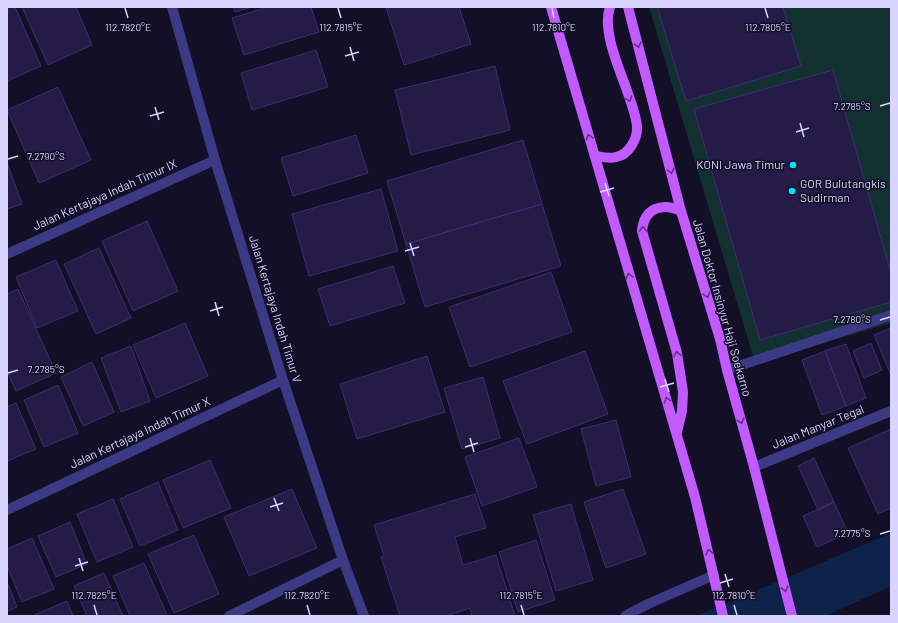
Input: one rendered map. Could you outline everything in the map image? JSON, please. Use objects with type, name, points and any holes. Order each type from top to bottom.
[{"type":"main road","points":[[551,7],[695,497],[723,616]]},
{"type":"main road","points":[[595,156],[607,158],[617,157],[625,153],[635,140],[637,128],[634,114],[616,60],[608,28],[608,13],[610,7]]},
{"type":"main road","name":"Jalan Doktor Insinyur Haji Soekarno","points":[[628,7],[681,211],[720,339],[792,616]]},
{"type":"main road","points":[[677,434],[682,411],[682,392],[677,353],[642,231],[642,224],[646,216],[659,207],[672,206],[681,211]]},
{"type":"street","name":"Jalan Kertajaya Indah Timur V","points":[[172,7],[215,160],[283,380],[343,560],[364,616]]},
{"type":"street","name":"Jalan Kertajaya Indah Timur IX","points":[[7,254],[215,160]]},
{"type":"street","points":[[727,370],[891,316]]},
{"type":"street","name":"Jalan Kertajaya Indah Timur X","points":[[7,510],[283,380]]},
{"type":"street","name":"Jalan Manyar Tegal","points":[[754,467],[891,411]]},
{"type":"street","points":[[229,616],[343,560]]},
{"type":"street","points":[[625,616],[648,604],[714,575]]},
{"type":"green space","name":"KONI Jawa Timur","points":[[649,7],[891,7],[891,323],[755,363]]},
{"type":"water","points":[[891,533],[891,586],[826,616],[697,616]]},
{"type":"building","points":[[7,7],[15,7],[41,66],[7,81]]},
{"type":"building","points":[[22,7],[76,7],[92,45],[48,65]]},
{"type":"building","points":[[233,7],[252,7],[235,12]]},
{"type":"building","points":[[268,7],[311,7],[319,32],[244,55],[232,18]]},
{"type":"building","points":[[386,7],[459,7],[471,44],[404,65]]},
{"type":"building","points":[[657,7],[783,7],[801,66],[686,101]]},
{"type":"building","points":[[316,50],[328,87],[252,110],[241,73]]},
{"type":"building","points":[[495,66],[510,130],[411,155],[395,90]]},
{"type":"building","name":"GOR Bulutangkis Sudirman","points":[[833,70],[891,273],[891,302],[760,340],[694,109]]},
{"type":"building","points":[[58,87],[91,160],[39,183],[7,110]]},
{"type":"building","points":[[356,135],[368,173],[293,196],[281,158]]},
{"type":"building","points":[[523,140],[542,204],[406,244],[387,181]]},
{"type":"building","points":[[7,162],[22,204],[7,209]]},
{"type":"building","points":[[381,189],[398,251],[309,276],[292,214]]},
{"type":"building","points":[[542,204],[561,266],[425,307],[406,244]]},
{"type":"building","points":[[147,221],[178,291],[133,311],[102,241]]},
{"type":"building","points":[[99,248],[131,318],[96,334],[64,264]]},
{"type":"building","points":[[56,260],[78,311],[37,328],[16,277]]},
{"type":"building","points":[[393,266],[405,303],[330,326],[318,289]]},
{"type":"building","points":[[551,272],[572,332],[470,367],[449,307]]},
{"type":"building","points":[[18,289],[56,373],[16,391],[7,371],[7,294]]},
{"type":"building","points":[[185,323],[208,376],[156,398],[133,345]]},
{"type":"building","points":[[891,328],[891,375],[874,335]]},
{"type":"building","points":[[871,343],[882,370],[864,378],[853,351]]},
{"type":"building","points":[[846,344],[866,398],[846,406],[825,351]]},
{"type":"building","points":[[131,346],[150,401],[121,412],[101,358]]},
{"type":"building","points":[[585,351],[608,414],[527,444],[503,381]]},
{"type":"building","points":[[825,351],[846,406],[822,415],[802,360]]},
{"type":"building","points":[[427,356],[445,412],[357,439],[340,384]]},
{"type":"building","points":[[92,362],[114,412],[83,426],[61,377]]},
{"type":"building","points":[[483,377],[500,438],[462,449],[444,388]]},
{"type":"building","points":[[58,385],[78,433],[44,447],[24,400]]},
{"type":"building","points":[[16,403],[36,449],[7,461],[7,407]]},
{"type":"building","points":[[616,420],[631,477],[596,486],[581,429]]},
{"type":"building","points":[[891,429],[891,508],[878,514],[848,448]]},
{"type":"building","points":[[519,438],[537,487],[482,506],[465,457]]},
{"type":"building","points":[[814,458],[834,502],[818,510],[798,466]]},
{"type":"building","points":[[210,460],[231,508],[183,528],[163,480]]},
{"type":"building","points":[[158,482],[178,530],[140,546],[120,499]]},
{"type":"building","points":[[292,489],[317,548],[249,576],[224,517]]},
{"type":"building","points":[[623,489],[646,554],[606,568],[584,502]]},
{"type":"building","points":[[475,494],[486,528],[455,537],[463,565],[496,555],[515,616],[472,616],[470,608],[446,616],[400,616],[381,557],[384,556],[374,525]]},
{"type":"building","points":[[113,499],[133,547],[97,562],[77,514]]},
{"type":"building","points":[[834,502],[848,533],[817,547],[803,516]]},
{"type":"building","points":[[571,504],[593,580],[556,591],[533,515]]},
{"type":"building","points":[[70,522],[87,564],[56,577],[38,536]]},
{"type":"building","points":[[194,535],[219,594],[174,613],[148,554]]},
{"type":"building","points":[[32,538],[54,589],[22,602],[7,566],[7,549]]},
{"type":"building","points":[[536,540],[555,600],[518,612],[499,552]]},
{"type":"building","points":[[144,563],[167,615],[165,616],[130,616],[113,576]]},
{"type":"building","points":[[104,573],[123,616],[87,616],[74,586]]},
{"type":"building","points":[[7,582],[17,607],[7,611]]},
{"type":"building","points":[[67,601],[73,616],[32,616]]},
{"type":"place","name":"KONI Jawa Timur","points":[[793,165]]},
{"type":"place","name":"GOR Bulutangkis Sudirman","points":[[792,191]]}]
